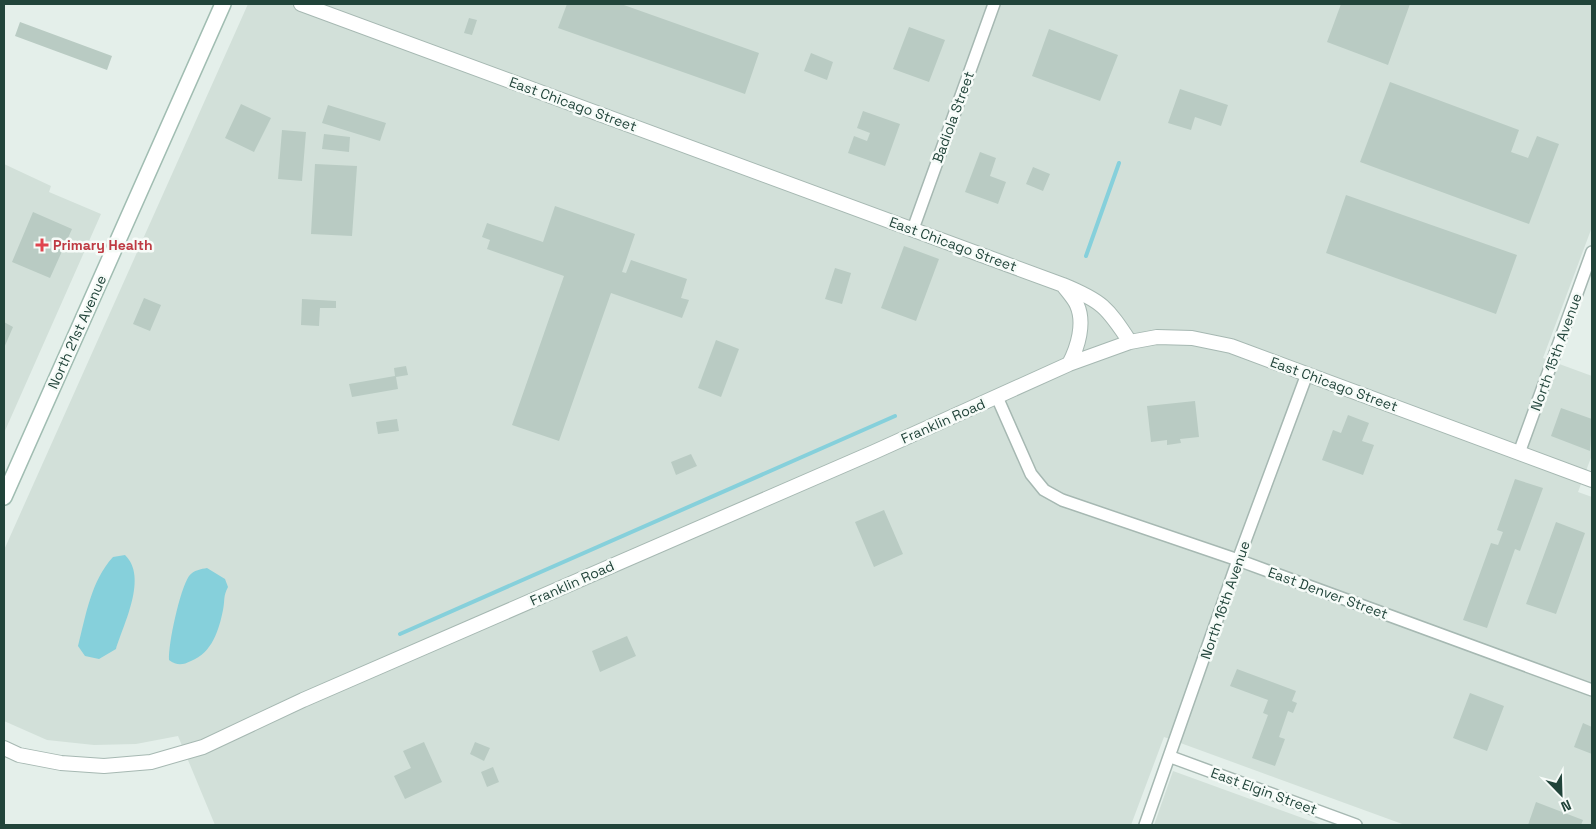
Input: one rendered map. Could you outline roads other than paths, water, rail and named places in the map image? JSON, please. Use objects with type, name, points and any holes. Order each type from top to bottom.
[{"type":"main road","name":"North 21st Avenue","points":[[4,496],[223,4]]},
{"type":"street","name":"East Chicago Street","points":[[301,4],[1093,297],[1111,313],[1130,342],[1157,337],[1213,341],[1592,480]]},
{"type":"street","name":"Badiola Street","points":[[913,229],[994,4]]},
{"type":"street","name":"North 15th Avenue","points":[[1519,453],[1592,256]]},
{"type":"street","points":[[1063,285],[1077,305],[1079,314],[1078,348],[1069,364]]},
{"type":"street","name":"Franklin Road","points":[[4,748],[19,754],[61,763],[104,766],[151,762],[203,747],[303,700],[1069,364],[1130,342]]},
{"type":"street","name":"North 16th Avenue","points":[[1145,825],[1171,756],[1238,560],[1307,374]]},
{"type":"street","name":"East Denver Street","points":[[997,397],[1031,474],[1044,490],[1062,500],[1238,560],[1592,690]]},
{"type":"street","name":"East Elgin Street","points":[[1171,756],[1356,825]]},
{"type":"water","points":[[125,555],[132,564],[134,588],[128,614],[116,649],[99,659],[85,656],[78,646],[94,588],[113,557]]},
{"type":"water","points":[[207,568],[225,579],[228,587],[217,633],[209,647],[198,657],[185,663],[175,663],[169,660],[169,652],[175,617],[182,592],[191,574]]},
{"type":"waterway","points":[[1086,256],[1119,163]]},
{"type":"waterway","points":[[400,634],[895,416]]},
{"type":"place","name":"Primary Health","points":[[42,245]]}]
